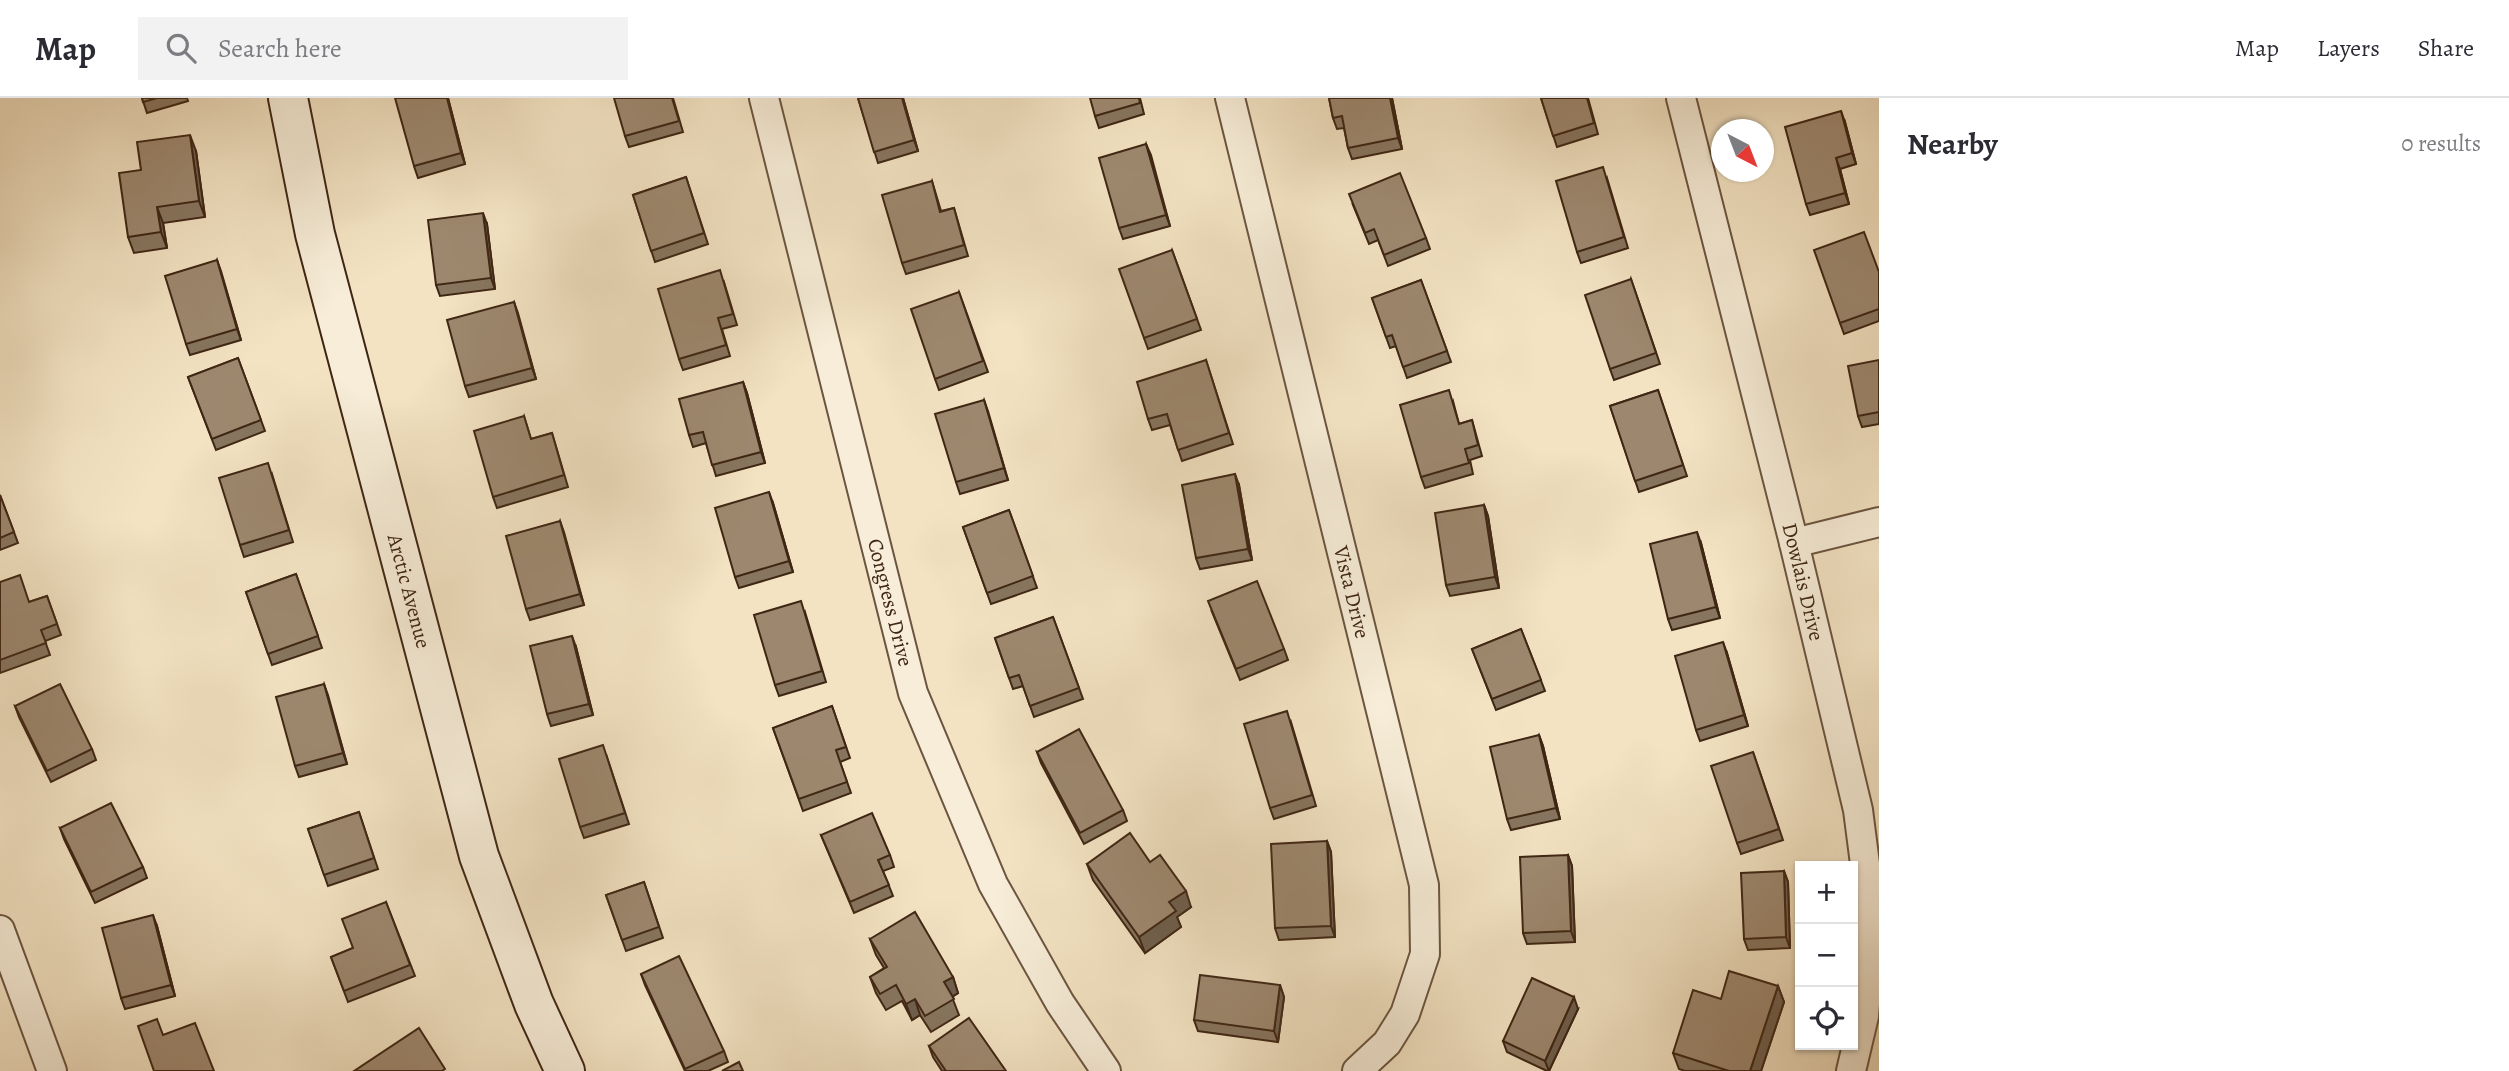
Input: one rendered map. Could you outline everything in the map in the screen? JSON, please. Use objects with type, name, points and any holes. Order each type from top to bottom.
[{"type":"street","name":"Arctic Avenue","points":[[288,98],[315,234],[480,856],[534,1004],[565,1071]]},
{"type":"street","name":"Congress Drive","points":[[764,98],[914,693],[993,884],[1060,1003],[1106,1071]]},
{"type":"street","name":"Vista Drive","points":[[1230,98],[1424,885],[1425,954],[1405,1014],[1387,1043],[1357,1071]]},
{"type":"street","name":"Dowlais Drive","points":[[1681,98],[1794,543],[1858,810],[1872,918],[1864,1016],[1850,1071]]},
{"type":"street","points":[[1794,543],[1879,522]]},
{"type":"street","points":[[0,930],[52,1071]]},
{"type":"building","points":[[395,98],[447,98],[461,153],[414,166]]},
{"type":"building","points":[[614,98],[672,98],[679,121],[625,136]]},
{"type":"building","points":[[858,98],[902,98],[914,140],[874,152]]},
{"type":"building","points":[[1090,98],[1139,98],[1140,103],[1095,116]]},
{"type":"building","points":[[1329,98],[1390,98],[1398,138],[1348,148],[1342,116],[1333,118]]},
{"type":"building","points":[[1541,98],[1587,98],[1594,123],[1553,136]]},
{"type":"building","points":[[1841,111],[1852,153],[1836,158],[1845,193],[1806,204],[1785,127]]},
{"type":"building","points":[[190,135],[199,201],[157,207],[161,232],[128,237],[119,173],[141,170],[137,142]]},
{"type":"building","points":[[1146,144],[1166,215],[1119,228],[1099,158]]},
{"type":"building","points":[[1603,167],[1624,237],[1577,252],[1556,181]]},
{"type":"building","points":[[1400,173],[1426,238],[1384,255],[1374,229],[1365,233],[1349,194]]},
{"type":"building","points":[[686,177],[704,233],[651,251],[633,195]]},
{"type":"building","points":[[932,181],[940,212],[954,208],[964,245],[902,263],[882,195]]},
{"type":"building","points":[[483,213],[491,278],[436,285],[428,220]]},
{"type":"building","points":[[1864,232],[1879,272],[1879,309],[1840,323],[1814,250]]},
{"type":"building","points":[[1172,250],[1197,319],[1144,338],[1119,269]]},
{"type":"building","points":[[217,260],[237,329],[186,344],[165,276]]},
{"type":"building","points":[[720,270],[733,314],[718,318],[726,345],[679,359],[658,289]]},
{"type":"building","points":[[1631,279],[1656,353],[1610,369],[1585,295]]},
{"type":"building","points":[[1421,280],[1447,351],[1403,367],[1392,335],[1386,337],[1372,298]]},
{"type":"building","points":[[959,292],[983,361],[935,379],[911,309]]},
{"type":"building","points":[[514,302],[532,368],[465,386],[447,320]]},
{"type":"building","points":[[238,358],[261,420],[212,439],[188,377]]},
{"type":"building","points":[[1206,360],[1229,433],[1178,450],[1167,414],[1148,419],[1137,382]]},
{"type":"building","points":[[1879,360],[1879,412],[1858,416],[1848,366]]},
{"type":"building","points":[[743,382],[761,452],[712,465],[703,432],[689,435],[679,399]]},
{"type":"building","points":[[1449,390],[1459,424],[1472,420],[1478,445],[1465,449],[1469,463],[1421,477],[1400,405]]},
{"type":"building","points":[[1658,390],[1683,465],[1635,481],[1610,406]]},
{"type":"building","points":[[984,400],[1004,468],[956,482],[935,414]]},
{"type":"building","points":[[524,416],[531,439],[552,433],[564,475],[493,497],[474,431]]},
{"type":"building","points":[[268,463],[289,530],[240,545],[219,478]]},
{"type":"building","points":[[1235,474],[1248,549],[1196,558],[1182,485]]},
{"type":"building","points":[[769,492],[789,561],[735,577],[715,508]]},
{"type":"building","points":[[0,495],[14,532],[0,538]]},
{"type":"building","points":[[1484,505],[1495,577],[1446,585],[1435,513]]},
{"type":"building","points":[[1009,510],[1033,576],[987,593],[963,527]]},
{"type":"building","points":[[560,521],[580,594],[526,609],[506,536]]},
{"type":"building","points":[[1697,532],[1716,607],[1668,619],[1650,544]]},
{"type":"building","points":[[296,574],[318,636],[268,654],[246,592]]},
{"type":"building","points":[[20,575],[29,602],[47,596],[57,624],[41,630],[46,643],[0,660],[0,582]]},
{"type":"building","points":[[1257,581],[1284,649],[1236,669],[1208,601]]},
{"type":"building","points":[[801,601],[822,671],[775,685],[754,615]]},
{"type":"building","points":[[1053,617],[1079,688],[1030,706],[1019,675],[1009,678],[995,638]]},
{"type":"building","points":[[1521,629],[1541,680],[1492,699],[1472,649]]},
{"type":"building","points":[[572,636],[589,704],[547,714],[530,646]]},
{"type":"building","points":[[1723,642],[1744,715],[1696,730],[1675,656]]},
{"type":"building","points":[[60,684],[92,749],[47,771],[15,706]]},
{"type":"building","points":[[324,684],[343,753],[295,766],[276,697]]},
{"type":"building","points":[[832,706],[846,747],[836,750],[847,782],[799,799],[773,728]]},
{"type":"building","points":[[1287,711],[1312,795],[1270,808],[1244,724]]},
{"type":"building","points":[[1079,729],[1123,810],[1080,833],[1037,752]]},
{"type":"building","points":[[1539,735],[1556,808],[1507,819],[1490,747]]},
{"type":"building","points":[[603,745],[625,813],[580,827],[559,759]]},
{"type":"building","points":[[1753,752],[1779,829],[1737,843],[1711,766]]},
{"type":"building","points":[[111,803],[143,867],[91,892],[60,828]]},
{"type":"building","points":[[359,812],[374,858],[324,875],[308,829]]},
{"type":"building","points":[[872,813],[890,855],[878,860],[889,885],[850,902],[821,835]]},
{"type":"building","points":[[1130,833],[1150,862],[1160,855],[1186,891],[1169,902],[1176,911],[1139,937],[1087,864]]},
{"type":"building","points":[[1327,841],[1331,926],[1275,928],[1271,844]]},
{"type":"building","points":[[1568,855],[1571,931],[1523,933],[1520,857]]},
{"type":"building","points":[[1784,871],[1786,937],[1744,939],[1741,873]]},
{"type":"building","points":[[644,882],[659,927],[622,940],[606,895]]},
{"type":"building","points":[[386,902],[410,965],[344,991],[331,957],[353,948],[342,919]]},
{"type":"building","points":[[915,912],[953,977],[944,982],[954,999],[925,1016],[915,999],[906,1004],[896,985],[880,994],[870,977],[887,967],[870,939]]},
{"type":"building","points":[[153,915],[171,985],[121,998],[102,928]]},
{"type":"building","points":[[679,956],[724,1051],[685,1069],[641,974]]},
{"type":"building","points":[[1729,971],[1778,986],[1750,1071],[1729,1071],[1673,1053],[1693,990],[1721,999]]},
{"type":"building","points":[[1200,975],[1280,985],[1274,1031],[1194,1020]]},
{"type":"building","points":[[1532,978],[1574,997],[1545,1061],[1503,1041]]},
{"type":"building","points":[[969,1018],[1006,1071],[946,1071],[929,1046]]},
{"type":"building","points":[[157,1019],[163,1035],[195,1023],[214,1071],[154,1071],[138,1026]]},
{"type":"building","points":[[419,1028],[445,1069],[442,1071],[354,1071]]},
{"type":"building","points":[[739,1062],[743,1071],[722,1071]]}]
